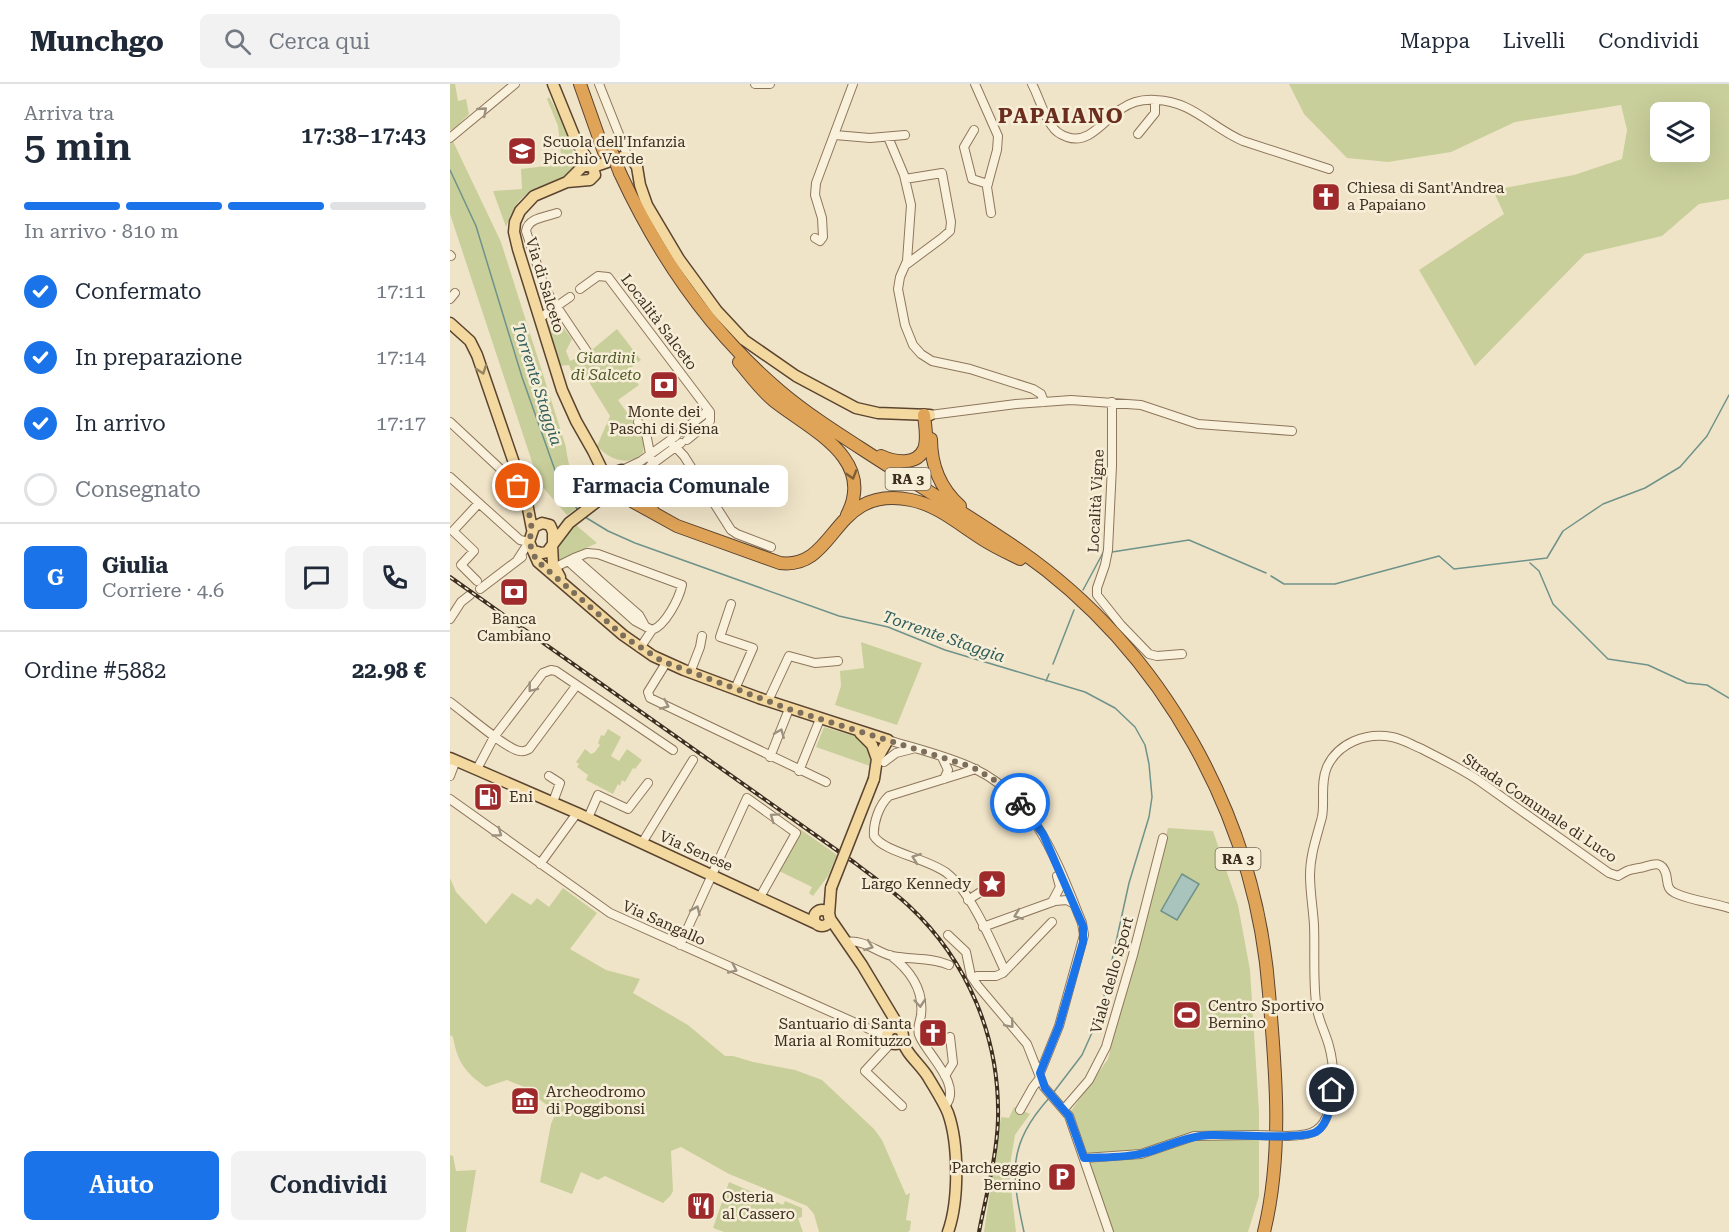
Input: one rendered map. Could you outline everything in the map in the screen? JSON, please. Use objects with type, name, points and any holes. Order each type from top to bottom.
[{"type":"highway","name":"RA 3","points":[[580,84],[593,165]]},
{"type":"highway","name":"RA 3","points":[[588,84],[593,165]]},
{"type":"highway","name":"RA 3","points":[[593,165],[616,174],[669,267],[717,329],[762,375],[818,420],[1008,543],[1057,579],[1114,631],[1167,700],[1205,764],[1230,821],[1245,862],[1267,962],[1277,1125],[1276,1166],[1271,1204],[1264,1232]]},
{"type":"highway","name":"RA 3","points":[[616,174],[634,218],[664,270],[701,320],[738,361],[773,394],[811,423],[1020,559],[1087,614],[1119,647],[1134,667],[1161,704],[1199,766],[1213,795],[1239,863],[1261,962],[1265,1016],[1269,1165],[1265,1201],[1257,1232]]},
{"type":"highway","points":[[738,361],[768,395],[831,443],[843,456],[852,473],[855,489],[854,501],[845,519]]},
{"type":"highway","points":[[762,375],[829,422],[891,460],[909,460],[916,458],[923,451],[927,415]]},
{"type":"highway","points":[[927,415],[934,467],[948,494],[960,506],[1032,555],[1057,579]]},
{"type":"highway","points":[[634,484],[656,516]]},
{"type":"highway","points":[[619,495],[683,529],[783,564],[799,563],[812,557],[845,519],[861,505],[872,500],[892,498],[910,500],[936,510],[994,546],[1020,559]]},
{"type":"main road","points":[[548,84],[558,98]]},
{"type":"main road","points":[[553,84],[577,143],[593,165],[628,157],[633,160],[648,208],[684,267],[717,311],[744,340],[803,380],[856,408],[878,413],[927,415]]},
{"type":"main road","name":"Via di Salceto","points":[[593,165],[567,182],[534,196],[522,208],[515,222],[515,240],[566,399],[609,483]]},
{"type":"main road","points":[[450,323],[468,339],[474,348],[523,490],[536,560],[551,570],[611,625],[640,648],[666,663],[789,709],[888,740],[822,917]]},
{"type":"main road","name":"Via di Salceto","points":[[594,450],[621,470]]},
{"type":"main road","points":[[532,547],[544,553],[569,523],[599,500],[611,476],[621,470],[630,473],[634,484],[631,491],[599,500]]},
{"type":"main road","points":[[609,483],[611,489],[619,495]]},
{"type":"main road","points":[[532,530],[539,523],[547,523],[551,526],[569,523]]},
{"type":"main road","points":[[551,526],[553,544],[551,570]]},
{"type":"main road","points":[[857,730],[872,744],[881,760]]},
{"type":"main road","name":"Via Senese","points":[[453,759],[791,911],[822,917],[846,942],[890,1010],[894,1037]]},
{"type":"main road","points":[[894,1037],[924,1070],[945,1106],[952,1130],[956,1173],[953,1210],[948,1232]]},
{"type":"street","points":[[451,137],[514,84]]},
{"type":"street","points":[[599,84],[628,157]]},
{"type":"street","points":[[755,84],[770,84]]},
{"type":"street","points":[[814,238],[821,241],[823,237],[822,218],[815,188],[853,84]]},
{"type":"street","points":[[975,84],[998,136],[998,150],[988,184],[991,213]]},
{"type":"street","points":[[1032,84],[1052,126],[1060,134],[1075,139],[1088,136],[1126,106],[1136,102],[1155,100],[1191,108],[1230,135],[1243,141],[1329,169]]},
{"type":"street","points":[[1138,134],[1155,113],[1155,100]]},
{"type":"street","points":[[974,130],[964,147],[970,176],[974,181],[988,184]]},
{"type":"street","points":[[835,135],[870,138],[905,135]]},
{"type":"street","points":[[888,137],[905,179],[911,213],[907,264],[899,282],[899,295],[913,345],[921,354],[937,362],[1029,387],[1041,394],[1044,402]]},
{"type":"street","points":[[905,179],[942,173],[951,225],[946,235],[907,264]]},
{"type":"street","points":[[556,213],[531,221],[526,229],[544,287],[588,353]]},
{"type":"street","name":"Località Salceto","points":[[580,290],[598,276],[608,277],[708,411]]},
{"type":"street","points":[[540,318],[570,297]]},
{"type":"street","points":[[927,415],[1065,400],[1112,402],[1141,405],[1198,424],[1292,431]]},
{"type":"street","name":"Località Vigne","points":[[1112,402],[1108,550],[1097,588],[1098,595],[1121,625],[1149,654],[1157,656],[1182,654]]},
{"type":"street","points":[[621,470],[652,459],[678,440],[705,425],[711,418],[708,411],[697,419],[678,440]]},
{"type":"street","points":[[697,419],[702,419],[705,425]]},
{"type":"street","points":[[634,484],[652,459],[647,435],[638,422]]},
{"type":"street","points":[[451,425],[497,464],[523,490]]},
{"type":"street","points":[[678,440],[684,456],[731,530],[771,547]]},
{"type":"street","points":[[497,464],[507,469],[514,463]]},
{"type":"street","points":[[450,477],[479,503],[520,540],[532,547],[479,585],[461,565],[474,551],[453,531],[479,503]]},
{"type":"street","points":[[551,570],[587,553],[598,554],[682,585],[677,601],[640,648]]},
{"type":"street","points":[[571,559],[634,621],[652,630]]},
{"type":"street","points":[[450,619],[461,602],[470,595]]},
{"type":"street","points":[[731,604],[720,637],[753,648],[735,689]]},
{"type":"street","points":[[690,673],[702,636]]},
{"type":"street","points":[[768,701],[789,656],[815,663],[838,661]]},
{"type":"street","points":[[666,663],[648,692],[650,698],[826,782]]},
{"type":"street","points":[[477,769],[495,736],[546,670],[556,671],[673,750]]},
{"type":"street","points":[[450,702],[519,751],[529,749],[576,686]]},
{"type":"street","points":[[770,757],[789,709]]},
{"type":"street","points":[[799,771],[820,719]]},
{"type":"street","name":"Strada Comunale di Luco","points":[[1084,1158],[1141,1154],[1194,1136],[1305,1135],[1319,1130],[1327,1118],[1332,1090],[1332,1061],[1316,1003],[1310,874],[1322,814],[1326,770],[1332,758],[1348,744],[1378,736],[1402,740],[1468,773],[1609,873],[1618,876],[1630,869],[1657,864],[1666,873],[1668,886],[1672,892],[1690,899],[1729,908]]},
{"type":"street","points":[[888,740],[976,769],[998,783],[1021,803],[1037,824],[1054,856],[1083,926],[1084,939],[1057,1033],[1040,1076],[1020,1110]]},
{"type":"street","points":[[881,760],[914,748]]},
{"type":"street","points":[[942,757],[948,770],[944,779]]},
{"type":"street","points":[[450,776],[453,759]]},
{"type":"street","points":[[642,843],[693,760]]},
{"type":"street","points":[[976,769],[889,796],[874,826],[874,836],[882,845],[926,861],[943,870],[954,881],[968,900],[1005,971]]},
{"type":"street","points":[[549,776],[560,783],[553,802]]},
{"type":"street","points":[[588,818],[598,795],[628,808],[648,783]]},
{"type":"street","points":[[680,945],[747,798],[796,833],[760,897]]},
{"type":"street","name":"Via Sangallo","points":[[450,799],[608,912],[894,1037]]},
{"type":"street","points":[[540,864],[577,813]]},
{"type":"street","name":"Viale dello Sport","points":[[1062,1107],[1089,1080],[1106,1047],[1133,956],[1163,838]]},
{"type":"street","points":[[1052,902],[1058,895],[1060,885],[1054,856]]},
{"type":"street","points":[[968,900],[993,884]]},
{"type":"street","points":[[983,927],[1052,902],[1067,900],[1074,904]]},
{"type":"street","points":[[975,979],[977,976],[996,976],[1005,971],[1052,922]]},
{"type":"street","points":[[948,935],[966,952],[971,975],[979,988],[1027,1044],[1045,1088],[1062,1107],[1074,1128],[1109,1232]]},
{"type":"street","points":[[846,942],[861,943],[890,956],[903,966],[917,986],[921,1005],[918,1034],[945,1076],[951,1094],[945,1106]]},
{"type":"street","points":[[890,956],[930,960],[949,965]]},
{"type":"street","points":[[894,1037],[865,1071],[902,1106]]},
{"type":"street","points":[[945,1076],[953,1063],[950,1037]]},
{"type":"green space","points":[[450,84],[455,84],[458,101],[466,99],[469,114],[452,131],[450,129]]},
{"type":"green space","points":[[1289,84],[1729,84],[1729,199],[1699,204],[1662,236],[1585,254],[1475,366],[1419,270],[1504,214],[1493,190],[1574,175],[1622,159],[1627,130],[1621,105],[1515,122],[1451,152],[1388,162],[1347,158],[1304,114]]},
{"type":"green space","points":[[549,97],[570,142],[575,160],[574,167],[559,180],[531,191],[522,198],[514,208],[506,227],[493,191],[522,189],[521,169],[562,164],[558,126],[547,99]]},
{"type":"green space","points":[[450,135],[501,242],[566,447],[568,462],[576,481],[590,499],[567,515],[539,483],[450,214]]},
{"type":"green space","name":"Giardini di Salceto","points":[[554,318],[572,339],[566,351],[570,361],[588,353],[617,329],[641,360],[628,370],[639,385],[618,400],[642,434],[643,453],[637,457],[625,461],[619,460],[597,446],[610,416],[587,379],[575,381],[569,365],[560,366],[548,331],[549,321]]},
{"type":"green space","points":[[576,525],[597,543],[556,562],[561,541]]},
{"type":"green space","points":[[861,642],[922,663],[897,725],[835,705],[841,686],[840,671],[864,668]]},
{"type":"green space","points":[[824,727],[861,738],[871,754],[870,766],[816,747]]},
{"type":"green space","points":[[608,729],[621,737],[611,756],[619,761],[627,749],[642,760],[635,769],[633,768],[625,782],[622,780],[620,786],[618,784],[613,794],[586,780],[588,775],[577,767],[579,764],[576,762],[585,749],[591,754],[595,752],[600,745],[598,743],[601,735],[604,736]]},
{"type":"green space","name":"Centro Sportivo Bernino","points":[[1168,828],[1213,831],[1238,905],[1250,970],[1259,1111],[1259,1196],[1248,1232],[1113,1232],[1071,1111],[1108,1059]]},
{"type":"green space","points":[[800,829],[837,855],[828,876],[813,896],[809,893],[812,887],[779,871],[777,875],[774,873]]},
{"type":"green space","points":[[450,878],[456,892],[486,924],[512,893],[531,905],[537,898],[549,907],[563,888],[597,913],[570,949],[606,970],[640,979],[633,993],[688,1025],[725,1056],[795,1070],[822,1080],[874,1129],[882,1140],[906,1195],[910,1193],[906,1220],[911,1221],[910,1230],[908,1232],[819,1232],[814,1214],[807,1206],[729,1174],[681,1147],[671,1151],[673,1191],[663,1203],[605,1176],[598,1180],[581,1172],[572,1194],[540,1182],[551,1124],[556,1112],[522,1086],[507,1080],[486,1087],[479,1082],[463,1066],[453,1037],[450,1035]]},
{"type":"green space","points":[[1014,1107],[1030,1114],[1015,1135],[1009,1171],[1016,1232],[984,1232],[1001,1117],[1009,1118]]},
{"type":"green space","points":[[450,1155],[453,1156],[456,1171],[476,1170],[466,1232],[450,1232]]},
{"type":"green space","points":[[729,1182],[783,1205],[785,1201],[802,1208],[802,1217],[798,1218],[803,1232],[724,1232],[713,1228]]},
{"type":"water","points":[[1182,874],[1199,884],[1177,920],[1161,911]]},
{"type":"waterway","name":"Torrente Staggia","points":[[450,170],[476,226],[522,377],[557,476],[578,510]]},
{"type":"waterway","points":[[1271,576],[1284,584],[1335,584],[1439,556],[1454,569],[1547,558],[1563,531],[1603,504],[1645,488],[1680,467],[1707,436],[1729,395]]},
{"type":"waterway","name":"Torrente Staggia","points":[[585,517],[608,531],[635,543],[839,616],[888,627],[945,650],[1085,692],[1115,708],[1135,727],[1145,745],[1149,764],[1152,797],[1149,817],[1129,883],[1103,1001],[1095,1026],[1082,1055],[1053,1093]]},
{"type":"waterway","points":[[1112,552],[1189,540],[1266,573]]},
{"type":"waterway","points":[[1083,590],[1104,551]]},
{"type":"waterway","points":[[1530,563],[1539,571],[1553,604],[1608,659],[1648,665],[1687,683],[1707,685],[1729,698]]},
{"type":"waterway","points":[[1053,664],[1074,610]]},
{"type":"waterway","name":"Torrente Staggia","points":[[1046,681],[1049,674]]},
{"type":"waterway","name":"Torrente Staggia","points":[[1024,1232],[1015,1176],[1016,1160],[1019,1145],[1026,1130],[1050,1097]]},
{"type":"railway","points":[[450,577],[855,863],[903,900],[930,928],[964,976],[986,1031],[993,1059],[997,1089],[997,1133],[979,1232]]},
{"type":"way so far","points":[[518,486],[523,490],[528,507],[532,530],[529,542],[536,560],[643,650],[659,660],[710,681],[972,767],[993,779],[1020,803]]},
{"type":"place","name":"Scuola dell'Infanzia Picchio Verde","points":[[522,151]]},
{"type":"place","name":"Chiesa di Sant'Andrea a Papaiano","points":[[1326,197]]},
{"type":"place","name":"Monte dei Paschi di Siena","points":[[664,385]]},
{"type":"place","name":"Farmacia Comunale","points":[[518,486]]},
{"type":"place","name":"Banca Cambiano","points":[[514,592]]},
{"type":"place","name":"Eni","points":[[488,797]]},
{"type":"place","name":"Largo Kennedy","points":[[992,884]]},
{"type":"place","name":"Centro Sportivo Bernino","points":[[1187,1015]]},
{"type":"place","name":"Santuario di Santa Maria al Romituzzo","points":[[933,1033]]},
{"type":"place","name":"Archeodromo di Poggibonsi","points":[[525,1101]]},
{"type":"place","name":"Parchegggio Bernino","points":[[1062,1177]]},
{"type":"place","name":"Osteria al Cassero","points":[[701,1206]]},
{"type":"district","name":"PAPAIANO","points":[[1061,116]]},
{"type":"route","points":[[1020,803],[1043,834],[1083,926],[1083,942],[1059,1026],[1040,1073],[1045,1088],[1069,1116],[1084,1158],[1141,1154],[1194,1136],[1288,1136],[1314,1133],[1319,1130],[1327,1118],[1332,1090]]}]
